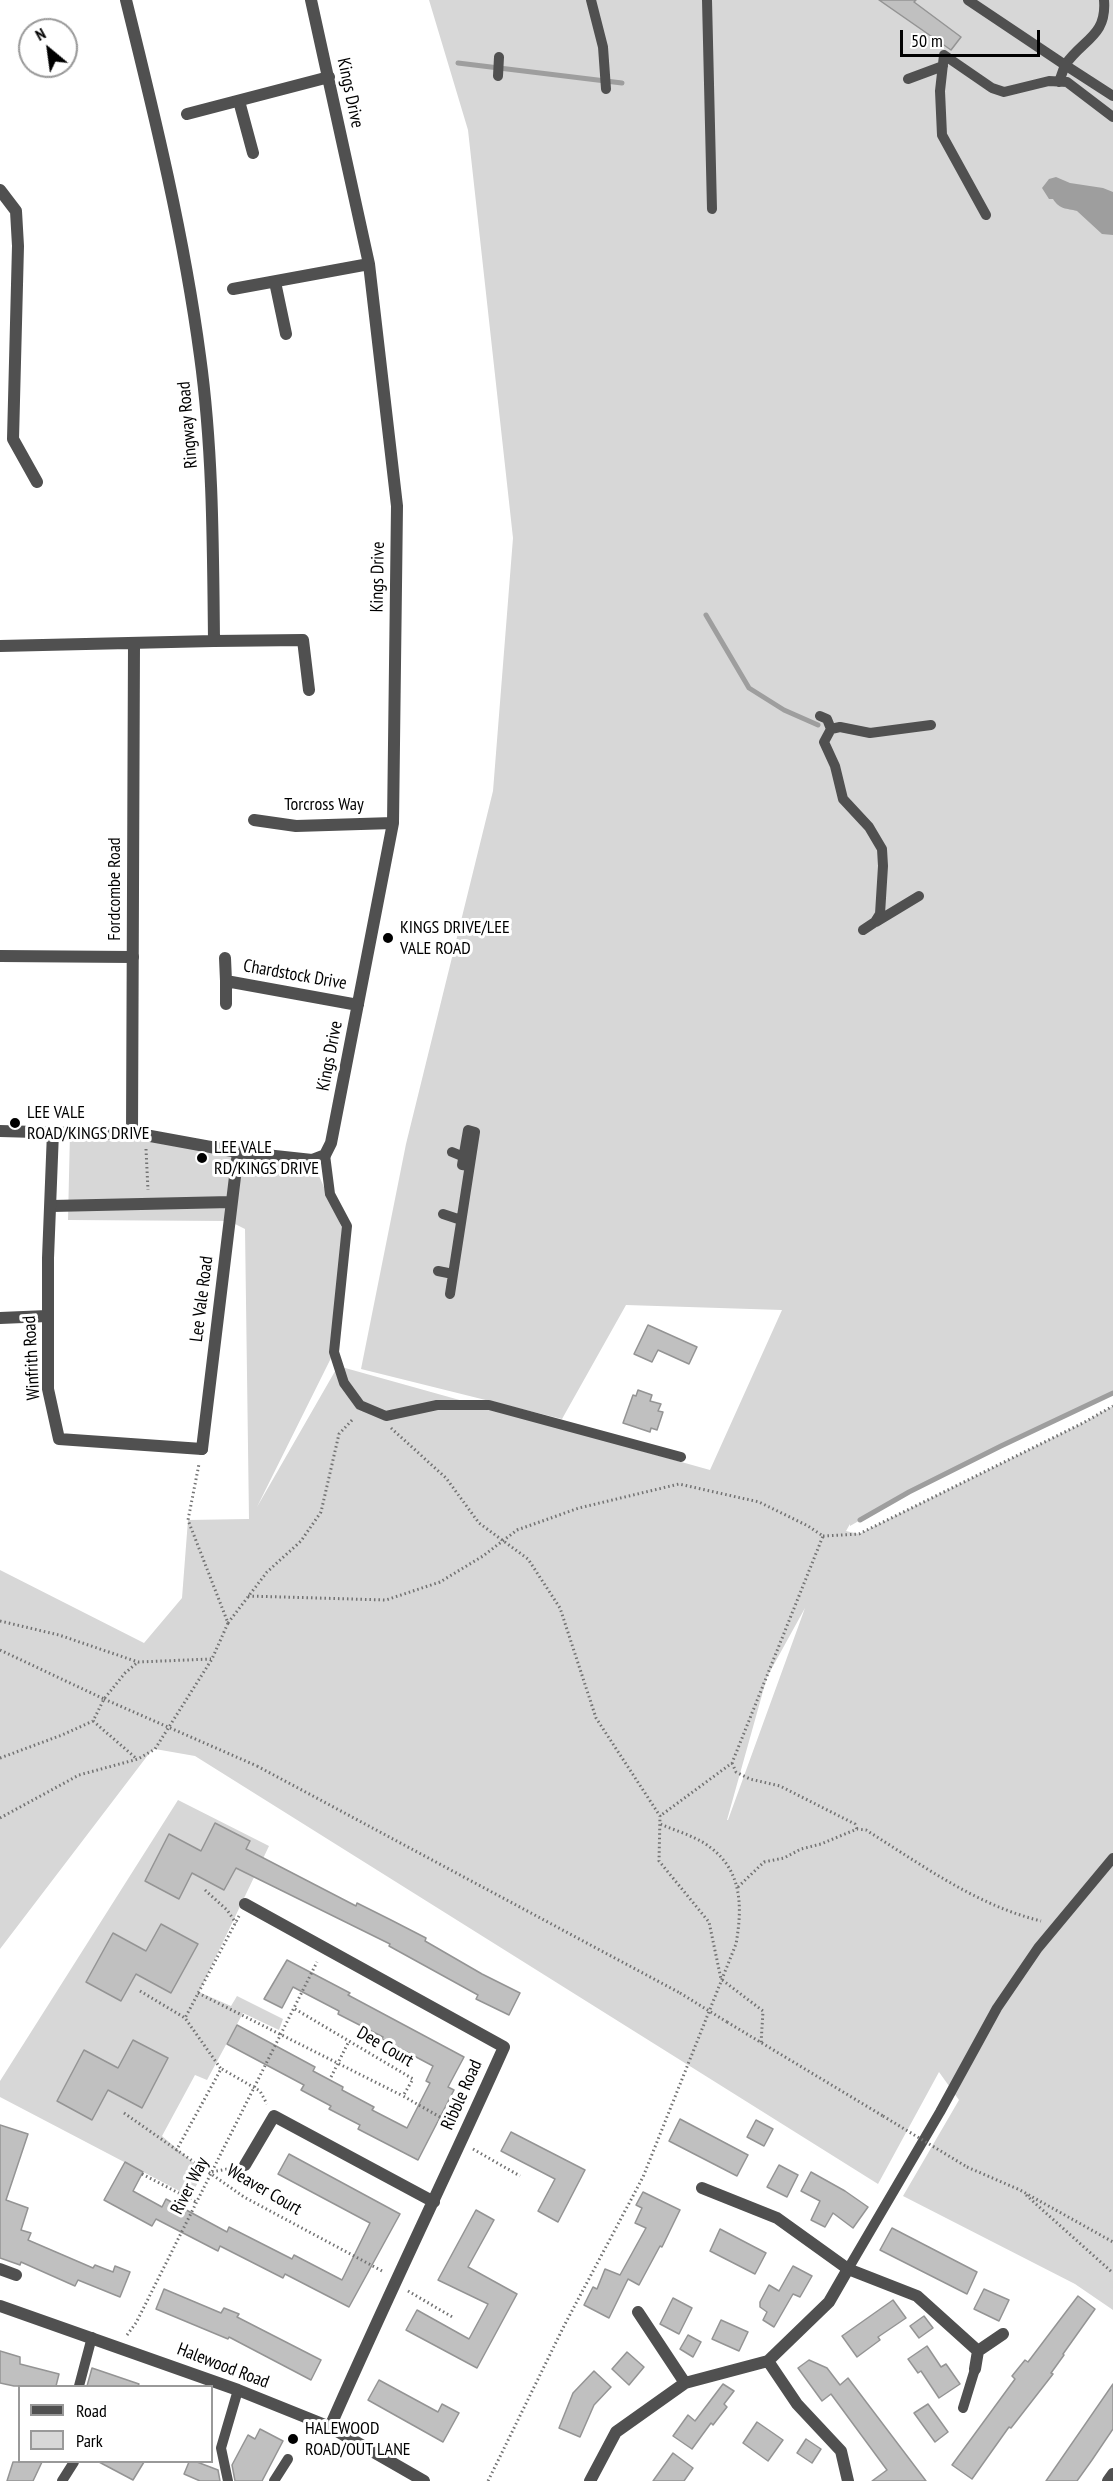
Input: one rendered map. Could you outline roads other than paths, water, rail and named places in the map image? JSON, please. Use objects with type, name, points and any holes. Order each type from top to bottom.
[{"type":"street","name":"Ringway Road","points":[[126,0],[154,114],[200,356],[213,506],[214,641]]},
{"type":"street","name":"Kings Drive","points":[[311,0],[369,264],[397,506],[393,823],[331,1143],[325,1155]]},
{"type":"street","points":[[187,114],[329,77]]},
{"type":"street","points":[[239,101],[253,153]]},
{"type":"street","points":[[0,190],[16,211],[18,246],[13,439],[38,482]]},
{"type":"street","points":[[233,289],[369,264]]},
{"type":"street","points":[[276,282],[286,334]]},
{"type":"street","points":[[0,646],[303,640],[309,690]]},
{"type":"street","name":"Fordcombe Road","points":[[134,644],[133,957],[138,1135]]},
{"type":"street","name":"Torcross Way","points":[[255,820],[296,826],[393,823]]},
{"type":"street","points":[[0,956],[133,957]]},
{"type":"street","name":"Chardstock Drive","points":[[225,958],[226,1004]]},
{"type":"street","name":"Chardstock Drive","points":[[226,981],[358,1005]]},
{"type":"street","points":[[0,1131],[138,1135],[238,1152],[312,1160],[325,1155]]},
{"type":"street","name":"Winfrith Road","points":[[53,1132],[47,1316],[48,1389],[58,1439],[202,1449]]},
{"type":"street","name":"Lee Vale Road","points":[[202,1449],[238,1152]]},
{"type":"street","points":[[52,1206],[231,1202]]},
{"type":"street","points":[[0,1318],[47,1316]]},
{"type":"street","name":"Ribble Road","points":[[245,1904],[504,2047],[330,2427]]},
{"type":"street","points":[[245,2165],[274,2116],[434,2202]]},
{"type":"street","points":[[702,2188],[777,2218],[848,2269],[916,2296],[978,2351]]},
{"type":"street","points":[[0,2269],[16,2275]]},
{"type":"street","points":[[590,2481],[616,2432],[685,2383],[768,2361],[829,2302],[848,2269]]},
{"type":"street","name":"Halewood Road","points":[[0,2306],[238,2390],[330,2427],[424,2481]]},
{"type":"street","points":[[638,2312],[685,2383]]},
{"type":"street","points":[[975,2369],[978,2351],[1003,2334]]},
{"type":"street","points":[[768,2361],[797,2404],[841,2451],[848,2481]]},
{"type":"street","points":[[1108,2481],[1113,2474]]},
{"type":"lane","points":[[591,0],[603,47],[606,89]]},
{"type":"lane","points":[[707,0],[712,209]]},
{"type":"lane","points":[[968,0],[1113,96]]},
{"type":"lane","points":[[1059,82],[1065,65],[1073,53],[1095,36],[1105,15],[1104,0]]},
{"type":"lane","points":[[986,215],[942,135],[940,113],[944,55],[992,88],[1004,92],[1049,81],[1067,82],[1113,117]]},
{"type":"lane","points":[[498,76],[499,57]]},
{"type":"lane","points":[[908,79],[943,66]]},
{"type":"lane","points":[[820,716],[827,719],[831,729]]},
{"type":"lane","points":[[875,922],[881,905],[882,849],[869,827],[843,799],[835,766],[824,742],[831,729],[840,727],[870,733],[931,725]]},
{"type":"lane","points":[[863,930],[919,896]]},
{"type":"lane","points":[[450,1294],[461,1220],[466,1162],[453,1152]]},
{"type":"lane","points":[[325,1155],[330,1194],[347,1226],[334,1352],[344,1383],[365,1408],[386,1416],[437,1405],[489,1405],[681,1457]]},
{"type":"lane","points":[[443,1214],[461,1220]]},
{"type":"lane","points":[[438,1271],[453,1274]]},
{"type":"lane","points":[[848,2269],[940,2112],[997,2008],[1038,1948],[1113,1858]]},
{"type":"lane","points":[[79,2385],[92,2337]]},
{"type":"lane","points":[[963,2408],[975,2369]]},
{"type":"lane","points":[[228,2481],[221,2448],[238,2390]]},
{"type":"lane","points":[[274,2481],[288,2459]]},
{"type":"lane","points":[[62,2481],[73,2463]]},
{"type":"waterway","points":[[458,63],[622,83]]},
{"type":"waterway","points":[[706,615],[749,688],[784,710],[818,725]]},
{"type":"waterway","points":[[860,1520],[909,1492],[1113,1393]]},
{"type":"place","name":"KINGS DRIVE/LEE VALE ROAD","points":[[388,938]]},
{"type":"place","name":"LEE VALE ROAD/KINGS DRIVE","points":[[15,1123]]},
{"type":"place","name":"LEE VALE RD/KINGS DRIVE","points":[[202,1158]]},
{"type":"place","name":"HALEWOOD ROAD/OUT LANE","points":[[293,2439]]}]
